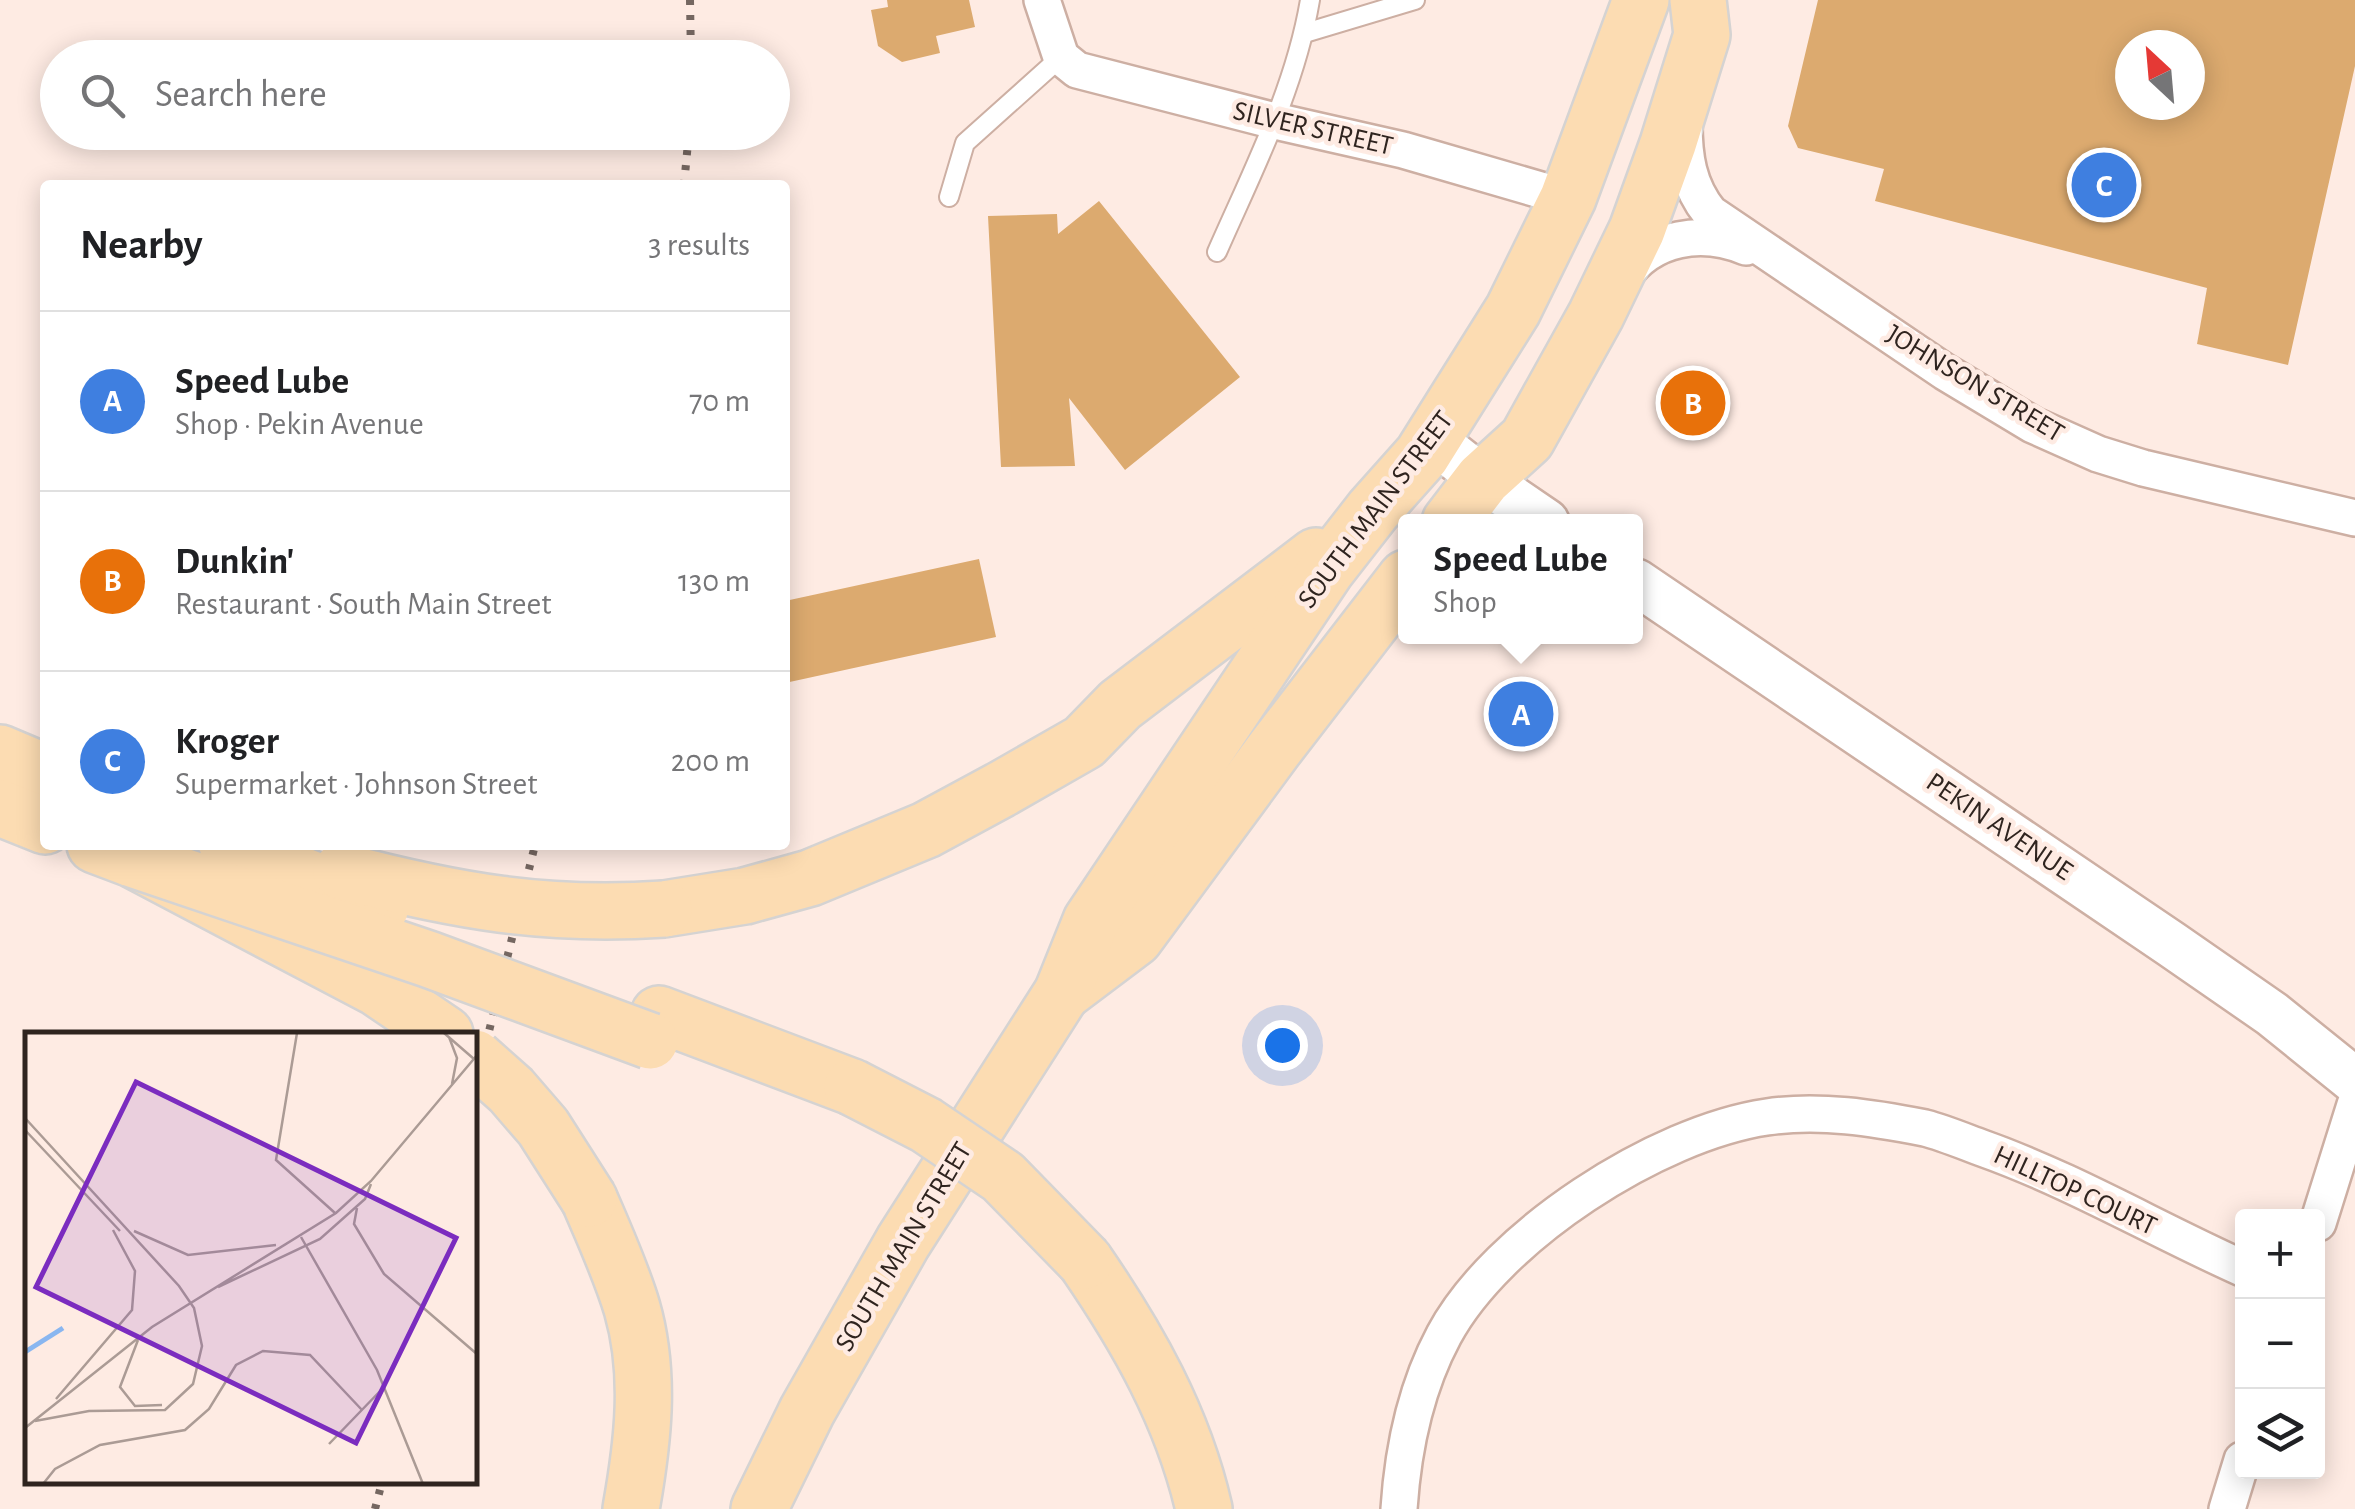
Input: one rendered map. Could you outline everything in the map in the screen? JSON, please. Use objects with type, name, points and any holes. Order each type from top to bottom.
[{"type":"main road","name":"SOUTH MAIN STREET","points":[[760,1509],[807,1412],[904,1242],[1062,993],[1091,921],[1328,569],[1432,439],[1513,310],[1568,198],[1641,0]]},
{"type":"main road","points":[[1456,514],[1483,480],[1527,439],[1637,230],[1702,34],[1698,0]]},
{"type":"main road","points":[[270,850],[395,885],[483,904],[533,910],[664,909],[728,899],[810,878],[926,830],[1084,742],[1120,705],[1267,597],[1373,510]]},
{"type":"main road","name":"SOUTH MAIN STREET","points":[[1062,993],[1136,938],[1274,748],[1398,588]]},
{"type":"main road","points":[[0,754],[40,770]]},
{"type":"main road","points":[[0,808],[40,824]]},
{"type":"main road","points":[[239,850],[472,944],[654,1028],[844,1101],[959,1186],[1028,1248],[1072,1273],[1125,1318],[1158,1378],[1198,1481],[1204,1509]]},
{"type":"main road","points":[[114,852],[428,959],[654,1028]]},
{"type":"main road","points":[[114,852],[377,988],[442,1032]]},
{"type":"main road","points":[[478,1061],[543,1126],[589,1199],[632,1309],[643,1368],[643,1430],[631,1509]]},
{"type":"main road","points":[[1072,1273],[1158,1461],[1170,1509]]},
{"type":"street","points":[[1042,0],[1061,57]]},
{"type":"street","name":"SILVER STREET","points":[[1061,57],[1077,70],[1403,150],[1568,198]]},
{"type":"street","name":"JOHNSON STREET","points":[[1684,91],[1684,153],[1690,178],[1710,212],[1945,372],[2033,425],[2098,454],[2355,518]]},
{"type":"street","name":"JOHNSON STREET","points":[[1596,314],[1630,268],[1664,244],[1682,238],[1716,236],[1783,263]]},
{"type":"street","points":[[1432,439],[1534,514]]},
{"type":"street","name":"PEKIN AVENUE","points":[[1643,587],[2171,944],[2272,1014],[2355,1080]]},
{"type":"street","points":[[2323,1209],[2355,1105]]},
{"type":"street","name":"HILLTOP COURT","points":[[1399,1509],[1402,1465],[1418,1396],[1446,1332],[1463,1305],[1538,1230],[1573,1202],[1637,1162],[1696,1135],[1766,1117],[1800,1114],[1858,1117],[1929,1129],[2042,1170],[2235,1265]]},
{"type":"street","points":[[2227,1509],[2236,1479]]},
{"type":"lane","points":[[1216,252],[1275,121],[1305,33],[1310,0]]},
{"type":"lane","points":[[1305,33],[1415,0]]},
{"type":"lane","points":[[949,197],[966,143],[1061,57]]},
{"type":"building","points":[[887,0],[969,0],[975,27],[936,36],[940,53],[902,62],[878,46],[871,10],[888,7]]},
{"type":"building","points":[[1818,0],[2355,0],[2355,66],[2288,365],[2197,344],[2207,288],[1875,201],[1884,169],[1798,148],[1788,126]]},
{"type":"building","points":[[1099,201],[1240,377],[1125,470],[1069,398],[1075,466],[1001,467],[988,216],[1057,214],[1058,234]]},
{"type":"building","points":[[979,559],[996,637],[790,682],[790,600]]},
{"type":"railway","points":[[690,0],[691,40]]},
{"type":"railway","points":[[684,180],[687,150]]},
{"type":"railway","points":[[478,1076],[534,850]]},
{"type":"railway","points":[[375,1509],[381,1484]]},
{"type":"place","name":"Kroger","points":[[2104,185]]},
{"type":"place","name":"Dunkin'","points":[[1693,403]]},
{"type":"place","name":"Speed Lube","points":[[1521,714]]}]
